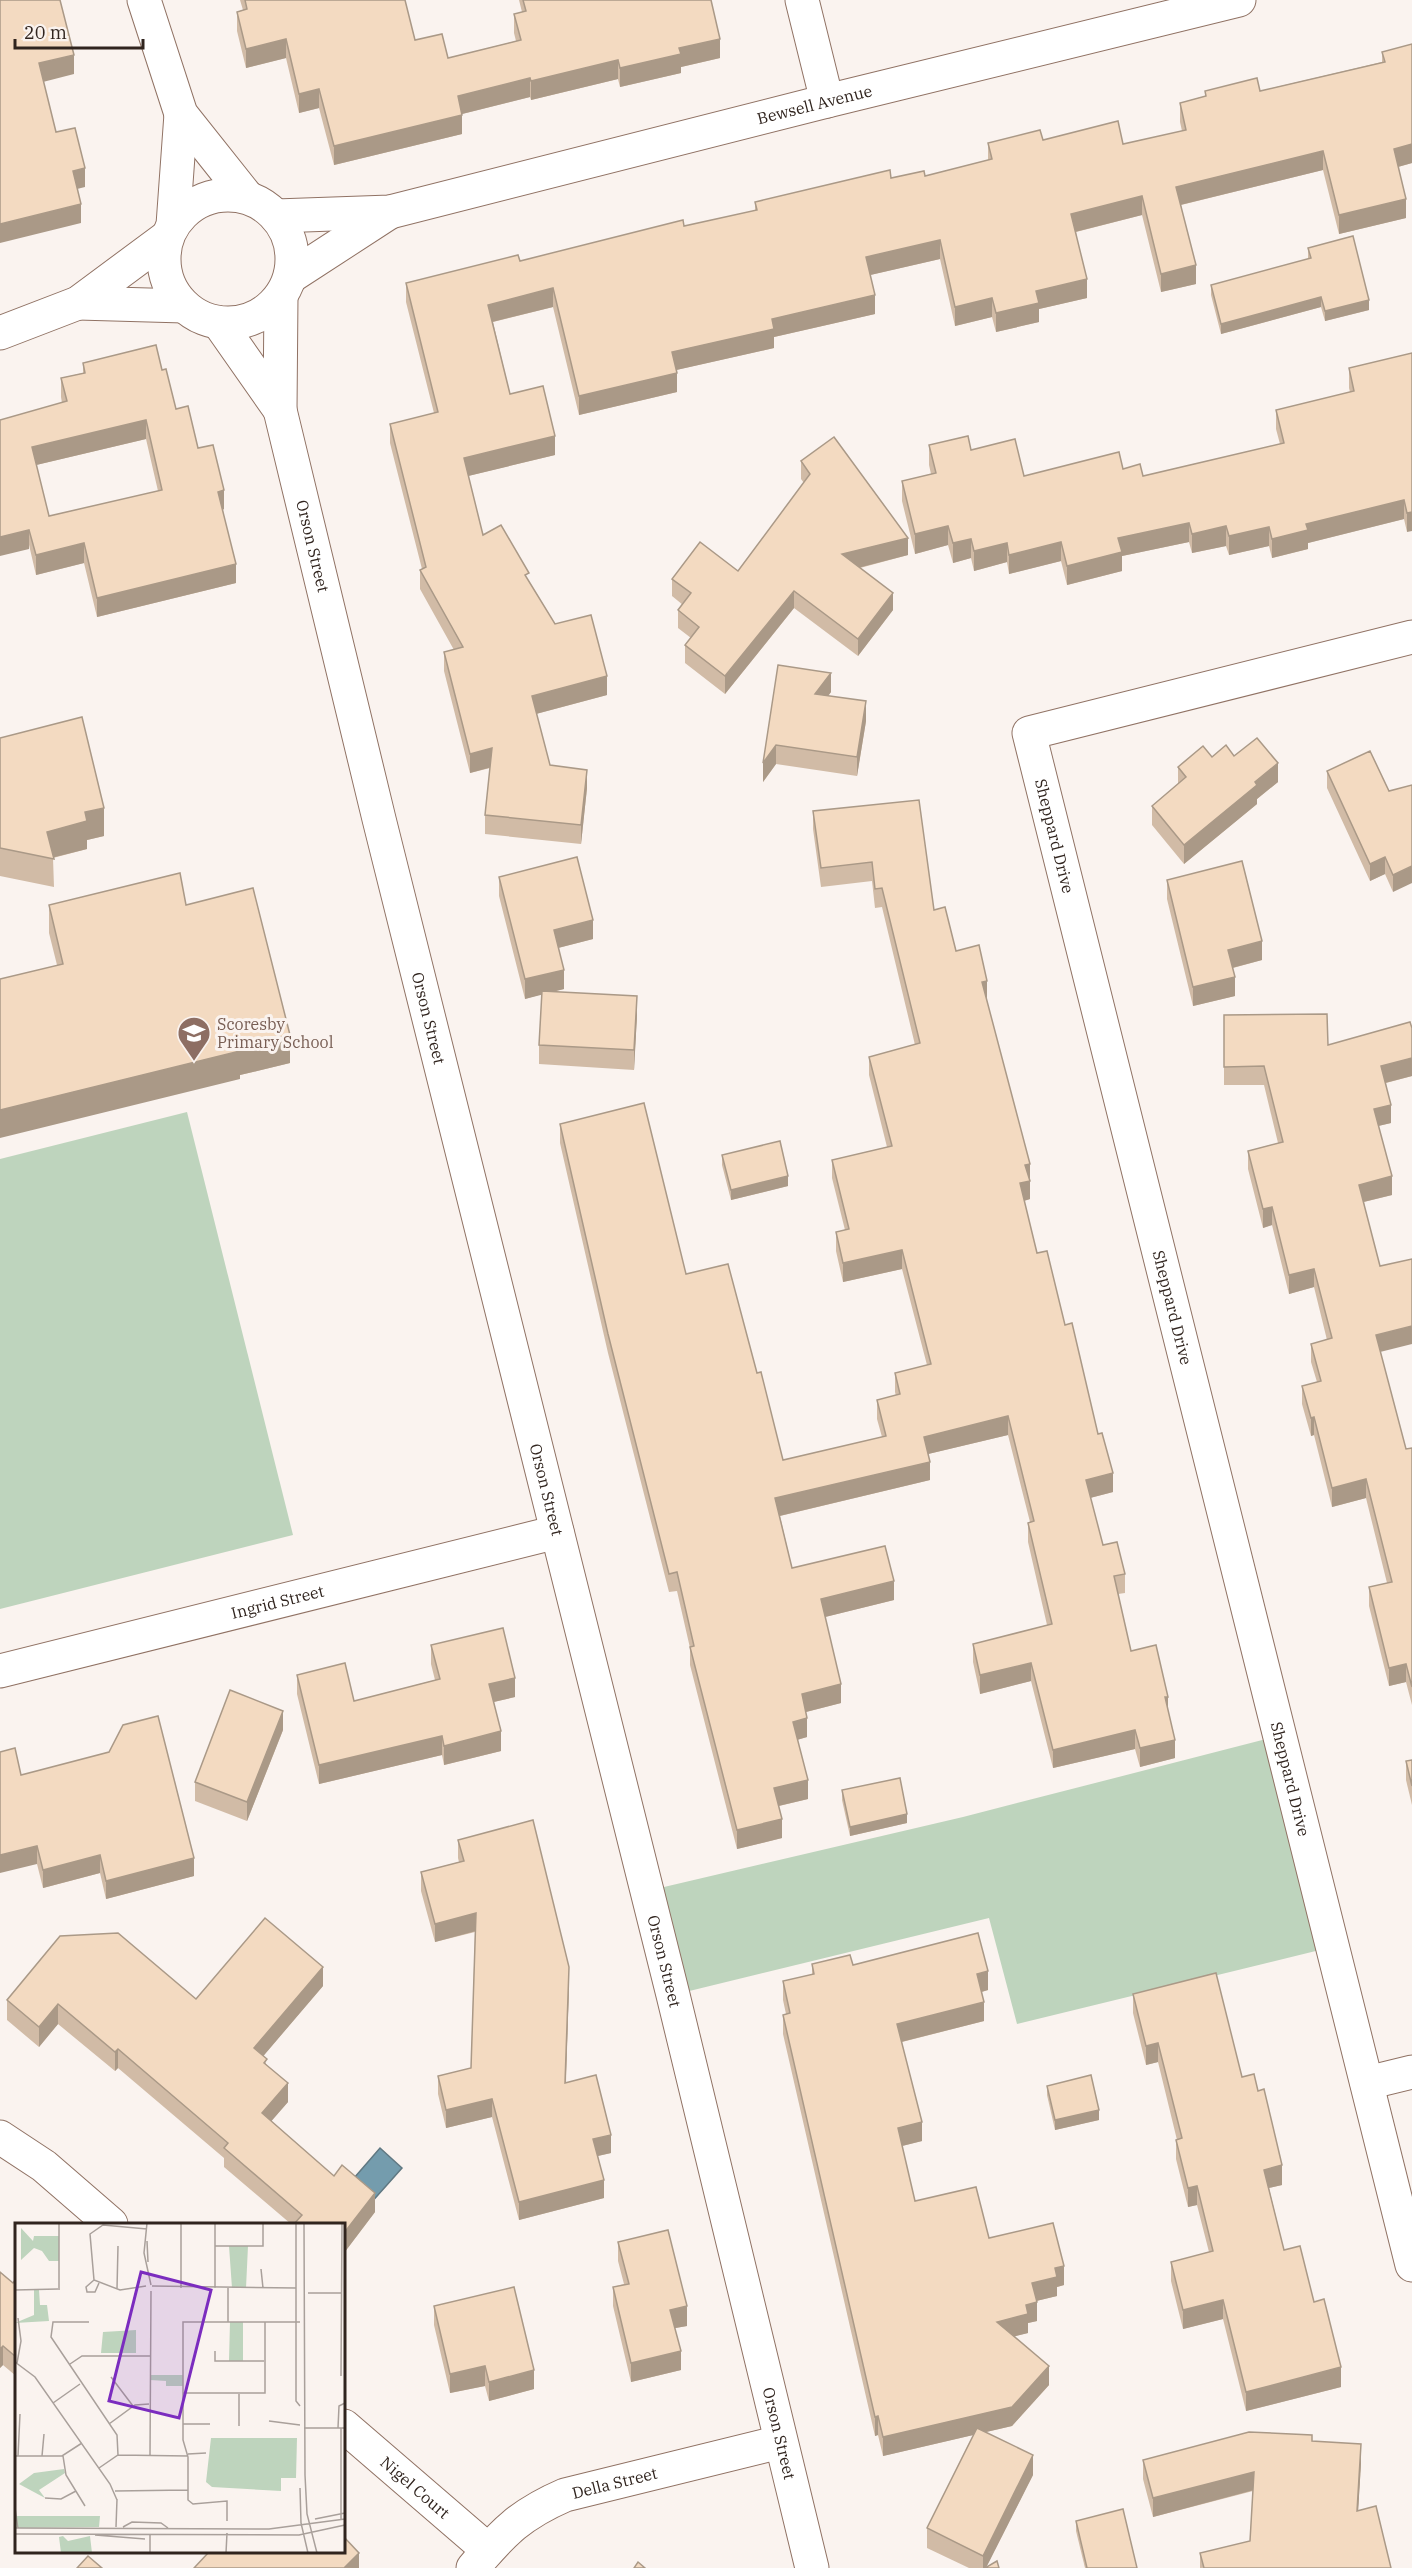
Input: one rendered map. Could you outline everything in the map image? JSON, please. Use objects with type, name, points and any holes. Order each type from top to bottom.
[{"type":"street","points":[[144,0],[181,114],[247,197]]},
{"type":"street","points":[[802,0],[827,101]]},
{"type":"street","name":"Bewsell Avenue","points":[[276,216],[390,212],[827,101],[1239,0]]},
{"type":"street","points":[[0,333],[78,303],[170,231],[188,209],[205,199],[226,195],[247,197],[263,205],[276,216],[288,234],[292,256],[285,286],[269,309],[254,318],[236,323],[219,322],[200,317],[184,306],[172,292],[165,274],[164,255],[170,231],[181,114]]},
{"type":"street","name":"Bewsell Avenue","points":[[285,286],[390,212]]},
{"type":"street","name":"Orson Street","points":[[285,286],[280,410],[378,819],[673,1995],[812,2568]]},
{"type":"street","points":[[78,303],[184,306]]},
{"type":"street","name":"Orson Street","points":[[219,322],[280,410]]},
{"type":"street","name":"Sheppard Drive","points":[[1412,637],[1029,733],[1412,2265]]},
{"type":"street","name":"Ingrid Street","points":[[0,1671],[557,1532]]},
{"type":"street","points":[[1366,2083],[1412,2072]]},
{"type":"street","points":[[0,2137],[44,2166],[110,2223]]},
{"type":"street","name":"Nigel Court","points":[[345,2427],[480,2559]]},
{"type":"street","name":"Della Street","points":[[480,2559],[523,2517],[565,2495],[780,2442]]},
{"type":"green space","points":[[187,1112],[293,1535],[0,1609],[0,1159]]},
{"type":"green space","points":[[1278,1736],[1332,1947],[1017,2024],[989,1918],[673,1995],[647,1891],[963,1817]]},
{"type":"water","points":[[380,2148],[402,2168],[370,2204],[348,2185]]},
{"type":"building","points":[[0,0],[60,0],[74,55],[39,63],[56,132],[75,128],[85,168],[73,171],[81,204],[0,224]]},
{"type":"building","points":[[245,0],[405,0],[415,40],[442,34],[448,58],[521,40],[514,14],[526,11],[523,0],[711,0],[720,39],[679,48],[681,54],[620,68],[618,60],[458,96],[462,115],[334,146],[319,89],[299,94],[286,39],[246,49],[237,12],[247,9]]},
{"type":"building","points":[[1412,44],[1412,144],[1394,149],[1406,199],[1339,215],[1323,151],[1176,187],[1196,265],[1161,274],[1142,196],[1071,214],[1087,279],[1036,291],[1039,303],[996,313],[992,298],[955,307],[940,240],[866,257],[875,295],[772,319],[774,329],[672,352],[677,373],[579,396],[553,288],[488,305],[510,394],[543,386],[555,436],[464,458],[483,535],[501,525],[529,573],[525,575],[555,624],[591,615],[607,676],[532,696],[550,765],[587,770],[581,825],[485,815],[492,748],[470,754],[444,652],[463,647],[420,570],[426,567],[390,424],[438,412],[406,283],[518,255],[520,261],[683,220],[684,226],[757,210],[755,202],[890,170],[891,178],[924,171],[925,176],[992,159],[988,143],[1040,130],[1043,140],[1118,121],[1123,144],[1186,130],[1180,103],[1206,96],[1205,91],[1257,78],[1260,91],[1385,62],[1382,52]]},
{"type":"building","points":[[1353,236],[1369,300],[1325,311],[1321,297],[1221,324],[1211,285],[1311,258],[1308,248]]},
{"type":"building","points":[[156,345],[162,370],[166,369],[176,409],[188,406],[198,448],[213,445],[224,490],[218,492],[236,564],[97,598],[84,543],[36,555],[29,530],[0,537],[0,420],[67,401],[61,378],[85,373],[83,363]],"holes":[[[146,420],[162,490],[49,516],[32,447]]]},
{"type":"building","points":[[1412,353],[1412,512],[1407,513],[1404,500],[1306,524],[1308,530],[1272,539],[1269,527],[1229,536],[1226,526],[1192,534],[1189,523],[1118,538],[1122,552],[1067,566],[1061,542],[1009,555],[1007,543],[974,551],[971,539],[953,543],[948,526],[915,534],[902,481],[936,473],[929,445],[968,436],[971,450],[1015,439],[1024,476],[1119,452],[1123,469],[1140,464],[1143,476],[1284,443],[1276,410],[1354,391],[1349,368]]},
{"type":"building","points":[[834,437],[908,538],[842,554],[893,593],[858,639],[794,591],[725,676],[685,645],[699,627],[678,610],[691,593],[672,579],[700,542],[738,571],[810,474],[801,461]]},
{"type":"building","points":[[778,665],[831,673],[815,694],[866,701],[857,757],[776,745],[763,763]]},
{"type":"building","points":[[82,717],[104,808],[85,812],[87,821],[47,832],[54,859],[0,848],[0,738]]},
{"type":"building","points":[[1257,738],[1278,763],[1255,782],[1257,785],[1184,845],[1152,806],[1186,777],[1178,767],[1203,746],[1212,757],[1226,745],[1234,756]]},
{"type":"building","points":[[1370,751],[1389,791],[1412,785],[1412,866],[1393,875],[1385,857],[1370,864],[1327,771]]},
{"type":"building","points":[[919,800],[934,910],[945,907],[956,951],[979,945],[987,981],[982,982],[1030,1164],[1025,1165],[1030,1181],[1020,1183],[1037,1253],[1047,1251],[1065,1325],[1072,1323],[1098,1434],[1102,1433],[1113,1473],[1086,1480],[1103,1545],[1117,1542],[1125,1574],[1114,1576],[1131,1651],[1156,1645],[1175,1740],[1140,1748],[1135,1730],[1053,1750],[1031,1663],[980,1675],[973,1644],[1052,1624],[1028,1523],[1034,1521],[1008,1416],[924,1437],[930,1462],[775,1498],[792,1568],[885,1546],[894,1581],[821,1599],[841,1684],[802,1694],[807,1718],[793,1722],[808,1780],[774,1788],[782,1819],[737,1830],[690,1647],[694,1646],[677,1572],[669,1574],[608,1334],[560,1124],[644,1103],[686,1274],[728,1264],[757,1373],[761,1372],[783,1460],[886,1436],[877,1400],[900,1394],[895,1373],[931,1364],[902,1250],[843,1263],[836,1232],[849,1229],[832,1160],[892,1146],[869,1057],[920,1043],[882,888],[875,889],[872,862],[821,868],[813,811]]},
{"type":"building","points":[[577,857],[593,920],[554,930],[564,970],[525,979],[499,877]]},
{"type":"building","points":[[1242,861],[1262,941],[1228,950],[1235,977],[1193,987],[1167,880]]},
{"type":"building","points":[[180,873],[186,905],[253,888],[290,1035],[239,1047],[240,1051],[0,1110],[0,979],[63,964],[49,905]]},
{"type":"building","points":[[542,991],[637,996],[634,1050],[539,1045]]},
{"type":"building","points":[[1327,1014],[1328,1045],[1410,1022],[1412,1028],[1412,1058],[1381,1066],[1391,1105],[1374,1109],[1392,1176],[1359,1185],[1380,1266],[1412,1259],[1412,1326],[1376,1335],[1406,1449],[1412,1448],[1412,1687],[1406,1664],[1389,1668],[1369,1587],[1392,1582],[1366,1479],[1332,1488],[1314,1417],[1311,1418],[1302,1386],[1321,1381],[1311,1344],[1332,1338],[1314,1269],[1289,1275],[1272,1207],[1263,1209],[1248,1151],[1283,1142],[1264,1066],[1224,1067],[1224,1015]]},
{"type":"building","points":[[780,1141],[788,1176],[731,1190],[722,1155]]},
{"type":"building","points":[[503,1628],[515,1678],[489,1684],[501,1731],[444,1746],[442,1736],[319,1765],[297,1675],[345,1663],[354,1701],[440,1679],[431,1645]]},
{"type":"building","points":[[230,1690],[283,1711],[247,1802],[195,1782]]},
{"type":"building","points":[[158,1716],[194,1858],[106,1881],[100,1855],[43,1870],[37,1846],[0,1855],[0,1752],[15,1748],[21,1775],[109,1752],[123,1725]]},
{"type":"building","points":[[1412,1760],[1412,1786],[1406,1761]]},
{"type":"building","points":[[900,1778],[907,1814],[850,1827],[842,1790]]},
{"type":"building","points":[[533,1820],[569,1967],[565,2083],[596,2075],[611,2135],[593,2139],[604,2180],[519,2202],[492,2099],[446,2110],[438,2076],[471,2068],[476,1913],[435,1924],[421,1872],[464,1861],[458,1840]]},
{"type":"building","points":[[265,1918],[323,1967],[254,2048],[267,2059],[264,2063],[288,2083],[262,2113],[334,2176],[342,2165],[375,2193],[345,2232],[345,2223],[295,2223],[302,2215],[224,2148],[228,2143],[118,2049],[115,2052],[58,2004],[39,2027],[7,2000],[60,1936],[118,1933],[196,1999]]},
{"type":"building","points":[[978,1933],[988,1971],[977,1974],[984,2002],[897,2024],[922,2122],[898,2128],[915,2201],[976,2187],[989,2238],[1053,2223],[1064,2266],[1055,2268],[1057,2277],[1032,2283],[1037,2302],[1026,2305],[1028,2314],[997,2322],[1049,2366],[1012,2407],[883,2437],[878,2416],[875,2417],[783,2015],[790,2013],[783,1981],[814,1974],[812,1964],[850,1955],[853,1965]]},
{"type":"building","points":[[1216,1973],[1242,2077],[1254,2074],[1258,2091],[1264,2089],[1282,2165],[1264,2170],[1284,2250],[1300,2246],[1314,2302],[1324,2299],[1341,2367],[1246,2392],[1223,2300],[1183,2310],[1171,2262],[1213,2251],[1197,2186],[1188,2188],[1176,2140],[1182,2138],[1158,2043],[1146,2046],[1133,1994]]},
{"type":"building","points":[[1091,2075],[1099,2110],[1055,2120],[1047,2086]]},
{"type":"building","points":[[668,2230],[687,2306],[670,2310],[681,2351],[631,2363],[613,2287],[629,2284],[618,2242]]},
{"type":"building","points":[[0,2272],[13,2283],[15,2280],[15,2356],[3,2346],[0,2349]]},
{"type":"building","points":[[514,2287],[534,2370],[489,2382],[485,2366],[450,2374],[434,2306]]},
{"type":"building","points":[[977,2428],[1033,2455],[983,2556],[927,2528]]},
{"type":"building","points":[[1249,2432],[1312,2435],[1312,2441],[1361,2444],[1357,2511],[1376,2506],[1391,2568],[1204,2568],[1200,2553],[1250,2541],[1254,2472],[1153,2498],[1143,2460]]},
{"type":"building","points":[[1123,2509],[1137,2568],[1087,2568],[1076,2521]]},
{"type":"building","points":[[345,2538],[359,2553],[344,2568],[194,2568],[208,2553],[345,2553]]},
{"type":"building","points":[[88,2556],[102,2568],[77,2568]]},
{"type":"building","points":[[997,2561],[999,2568],[985,2568]]},
{"type":"building","points":[[638,2562],[645,2568],[634,2568]]},
{"type":"place","name":"Scoresby Primary School","points":[[194,1062]]}]
